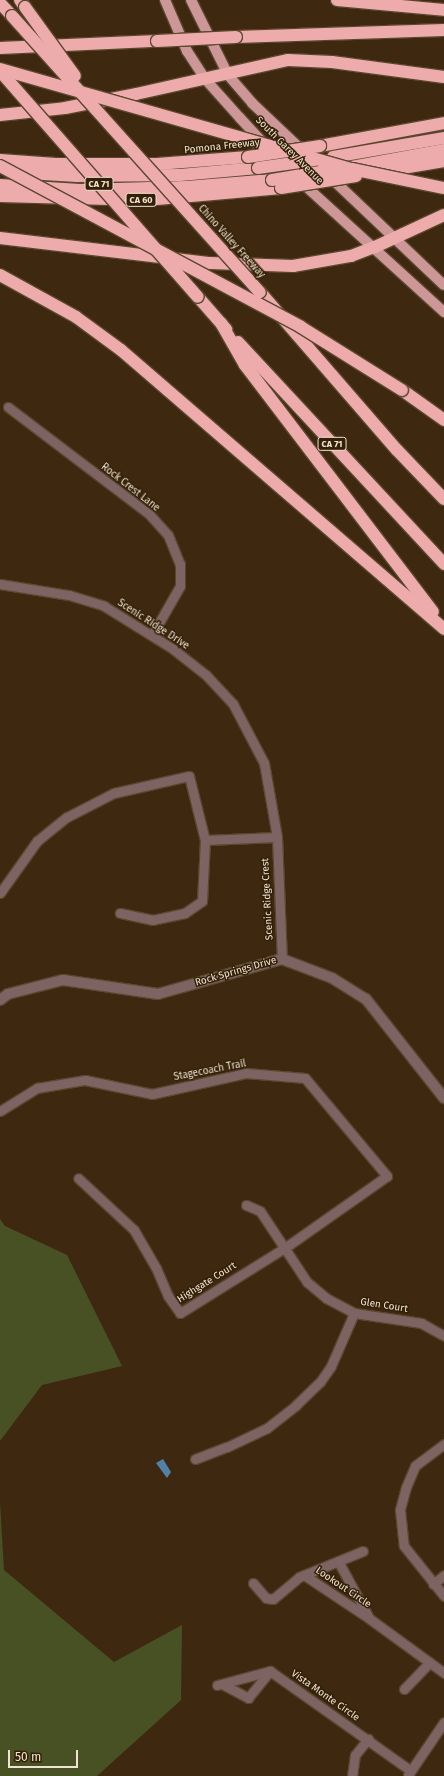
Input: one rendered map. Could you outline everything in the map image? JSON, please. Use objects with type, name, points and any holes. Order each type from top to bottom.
[{"type":"highway","points":[[337,0],[444,10]]},
{"type":"highway","name":"Chino Valley Freeway","points":[[0,3],[260,292],[397,450],[444,499]]},
{"type":"highway","points":[[22,4],[99,112]]},
{"type":"highway","points":[[0,48],[157,40],[444,30]]},
{"type":"highway","points":[[0,115],[65,108],[206,80],[269,64],[298,60],[444,77]]},
{"type":"highway","points":[[0,70],[396,180],[444,188]]},
{"type":"highway","name":"CA 71","points":[[0,70],[221,323],[444,564]]},
{"type":"highway","name":"Pomona Freeway","points":[[0,160],[63,164],[157,164],[248,157],[291,152],[444,124]]},
{"type":"highway","points":[[0,172],[77,176],[180,175],[258,168],[444,138]]},
{"type":"highway","points":[[0,185],[80,190],[187,187],[272,180],[444,150]]},
{"type":"highway","name":"CA 60","points":[[0,196],[146,200],[281,188],[444,161]]},
{"type":"highway","points":[[0,166],[294,323],[402,390],[444,420]]},
{"type":"highway","points":[[0,238],[52,246],[261,267],[293,266],[331,261],[375,247],[444,215]]},
{"type":"highway","points":[[0,276],[76,317],[121,350],[444,629]]},
{"type":"highway","points":[[221,323],[246,365],[444,625]]},
{"type":"main road","name":"South Garey Avenue","points":[[165,0],[187,51],[206,80],[289,171],[375,247],[444,312]]},
{"type":"main road","name":"South Garey Avenue","points":[[192,0],[228,75],[252,103],[444,285]]},
{"type":"street","name":"Rock Crest Lane","points":[[8,407],[148,514],[168,535],[180,564],[180,586],[152,636]]},
{"type":"street","name":"Scenic Ridge Drive","points":[[0,584],[69,595],[104,606],[174,649],[206,675],[233,704],[264,762],[277,837]]},
{"type":"street","points":[[1,890],[37,841],[67,817],[114,793],[158,781],[189,776],[204,840],[202,902],[185,913],[153,920],[120,913]]},
{"type":"street","points":[[204,840],[277,837]]},
{"type":"street","name":"Scenic Ridge Crest","points":[[277,837],[282,959]]},
{"type":"street","name":"Rock Springs Drive","points":[[0,1000],[8,994],[63,980],[158,994],[282,959],[332,978],[366,999],[444,1098]]},
{"type":"street","name":"Stagecoach Trail","points":[[0,1111],[37,1088],[85,1080],[152,1094],[246,1073],[304,1078],[388,1176]]},
{"type":"street","name":"Highgate Court","points":[[78,1178],[134,1230],[156,1268],[168,1296],[180,1313],[286,1247],[388,1176]]},
{"type":"street","name":"Glen Court","points":[[246,1205],[260,1211],[286,1247],[307,1282],[326,1298],[354,1313],[421,1323],[444,1336]]},
{"type":"street","points":[[195,1458],[226,1447],[267,1428],[296,1405],[320,1382],[330,1366],[354,1313]]},
{"type":"street","points":[[444,1444],[415,1466],[406,1487],[400,1510],[404,1546],[444,1596]]},
{"type":"street","name":"Lookout Circle","points":[[253,1583],[266,1598],[273,1599],[304,1575],[363,1551]]},
{"type":"street","name":"Lookout Circle","points":[[338,1561],[370,1619]]},
{"type":"street","name":"Lookout Circle","points":[[304,1575],[370,1619],[430,1662],[444,1674]]},
{"type":"street","points":[[434,1584],[444,1575]]},
{"type":"street","points":[[404,1689],[430,1662]]},
{"type":"street","points":[[270,1671],[248,1698],[220,1685],[270,1671]]},
{"type":"street","name":"Vista Monte Circle","points":[[270,1671],[368,1739],[408,1773]]},
{"type":"street","points":[[408,1773],[444,1722]]},
{"type":"street","points":[[352,1776],[355,1755],[368,1739]]},
{"type":"green space","points":[[0,1219],[5,1226],[67,1255],[122,1366],[42,1385],[0,1441]]},
{"type":"green space","points":[[0,1502],[4,1570],[114,1662],[182,1625],[181,1700],[97,1776],[0,1776]]},
{"type":"water","points":[[163,1459],[171,1472],[167,1478],[156,1463]]}]
